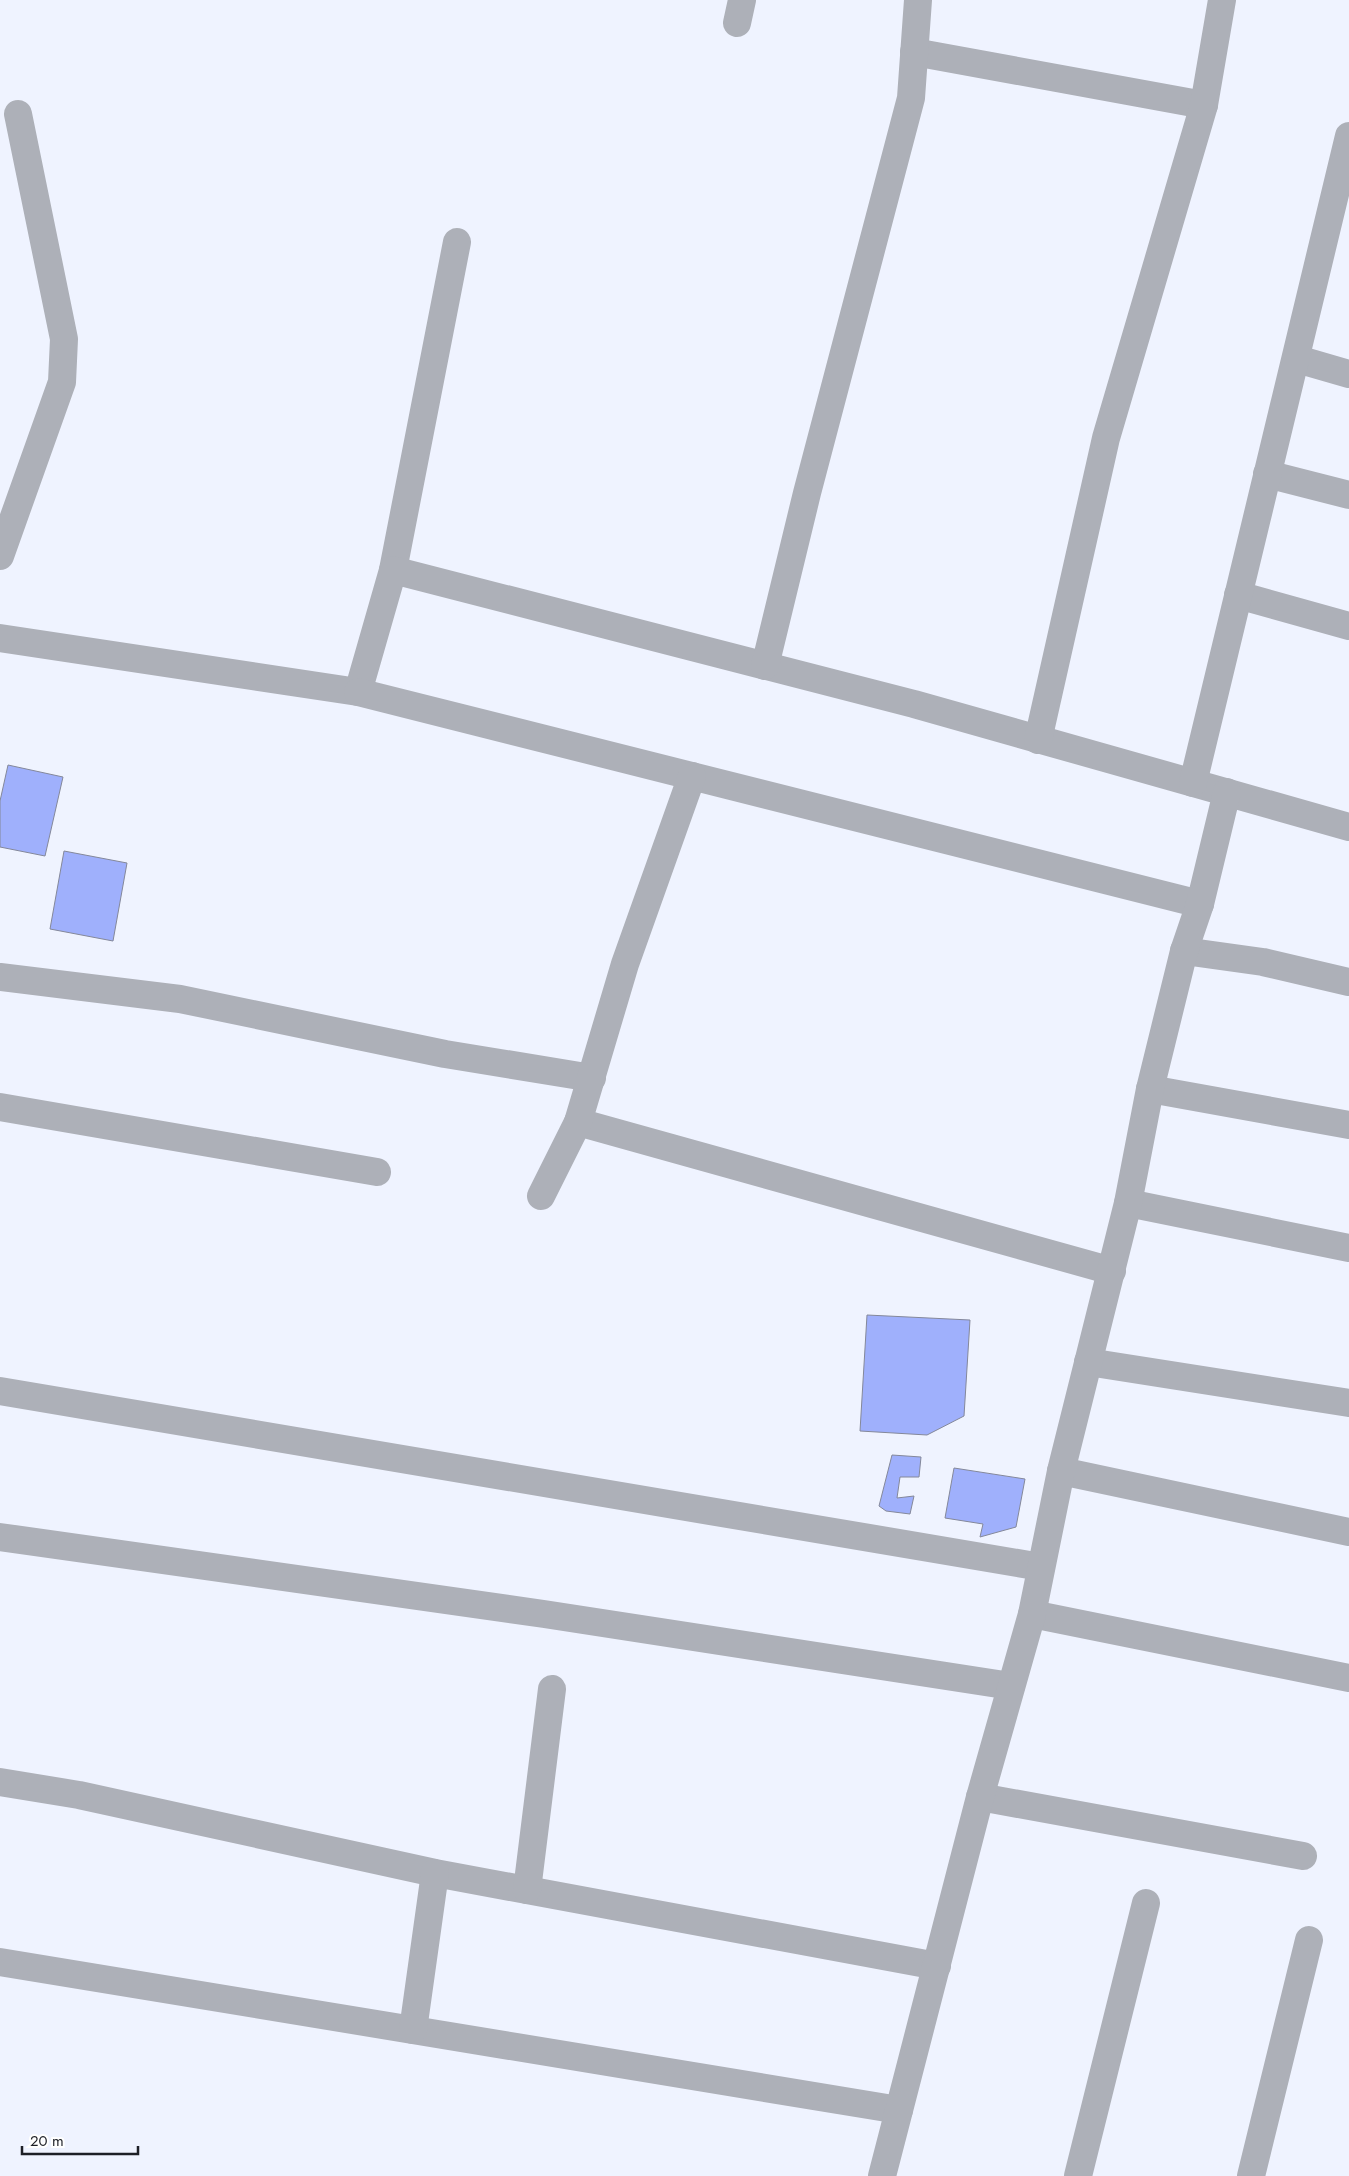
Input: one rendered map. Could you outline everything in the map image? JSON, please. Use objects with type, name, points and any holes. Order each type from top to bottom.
[{"type":"street","points":[[765,666],[807,493],[911,98],[918,0]]},
{"type":"street","points":[[1038,740],[1106,438],[1204,105],[1222,0]]},
{"type":"street","points":[[914,52],[1204,105]]},
{"type":"street","points":[[0,556],[62,382],[64,356],[64,339],[18,114]]},
{"type":"street","points":[[1193,783],[1297,359],[1349,136]]},
{"type":"street","points":[[358,692],[393,570],[457,242]]},
{"type":"street","points":[[1297,359],[1349,374]]},
{"type":"street","points":[[1268,474],[1349,495]]},
{"type":"street","points":[[393,570],[914,704],[1349,827]]},
{"type":"street","points":[[1238,595],[1349,626]]},
{"type":"street","points":[[0,638],[358,692],[1200,904]]},
{"type":"street","points":[[541,1196],[578,1122],[625,964],[692,776]]},
{"type":"street","points":[[882,2176],[980,1797],[1032,1614],[1060,1471],[1128,1203],[1150,1088],[1184,951],[1200,904],[1227,792]]},
{"type":"street","points":[[1184,951],[1263,962],[1349,982]]},
{"type":"street","points":[[0,977],[180,999],[445,1054],[592,1078]]},
{"type":"street","points":[[1150,1088],[1349,1125]]},
{"type":"street","points":[[0,1107],[377,1172]]},
{"type":"street","points":[[578,1122],[1112,1271]]},
{"type":"street","points":[[1128,1203],[1349,1248]]},
{"type":"street","points":[[1088,1362],[1349,1403]]},
{"type":"street","points":[[0,1391],[1040,1567]]},
{"type":"street","points":[[1060,1471],[1349,1532]]},
{"type":"street","points":[[0,1537],[544,1614],[1011,1686]]},
{"type":"street","points":[[1032,1614],[1349,1678]]},
{"type":"street","points":[[527,1890],[552,1690]]},
{"type":"street","points":[[0,1782],[79,1795],[435,1873],[937,1966]]},
{"type":"street","points":[[980,1797],[1303,1856]]},
{"type":"street","points":[[412,2030],[435,1873]]},
{"type":"street","points":[[1078,2176],[1146,1903]]},
{"type":"street","points":[[1251,2176],[1309,1940]]},
{"type":"street","points":[[0,1962],[899,2110]]},
{"type":"building","points":[[8,765],[63,777],[45,856],[0,847],[0,801]]},
{"type":"building","points":[[64,851],[127,863],[113,941],[50,929]]},
{"type":"building","points":[[867,1315],[970,1320],[964,1416],[927,1435],[860,1431]]},
{"type":"building","points":[[892,1455],[921,1457],[919,1477],[900,1477],[897,1498],[914,1496],[910,1514],[886,1511],[879,1506]]},
{"type":"building","points":[[954,1468],[1025,1479],[1016,1527],[980,1537],[983,1524],[945,1518]]}]
